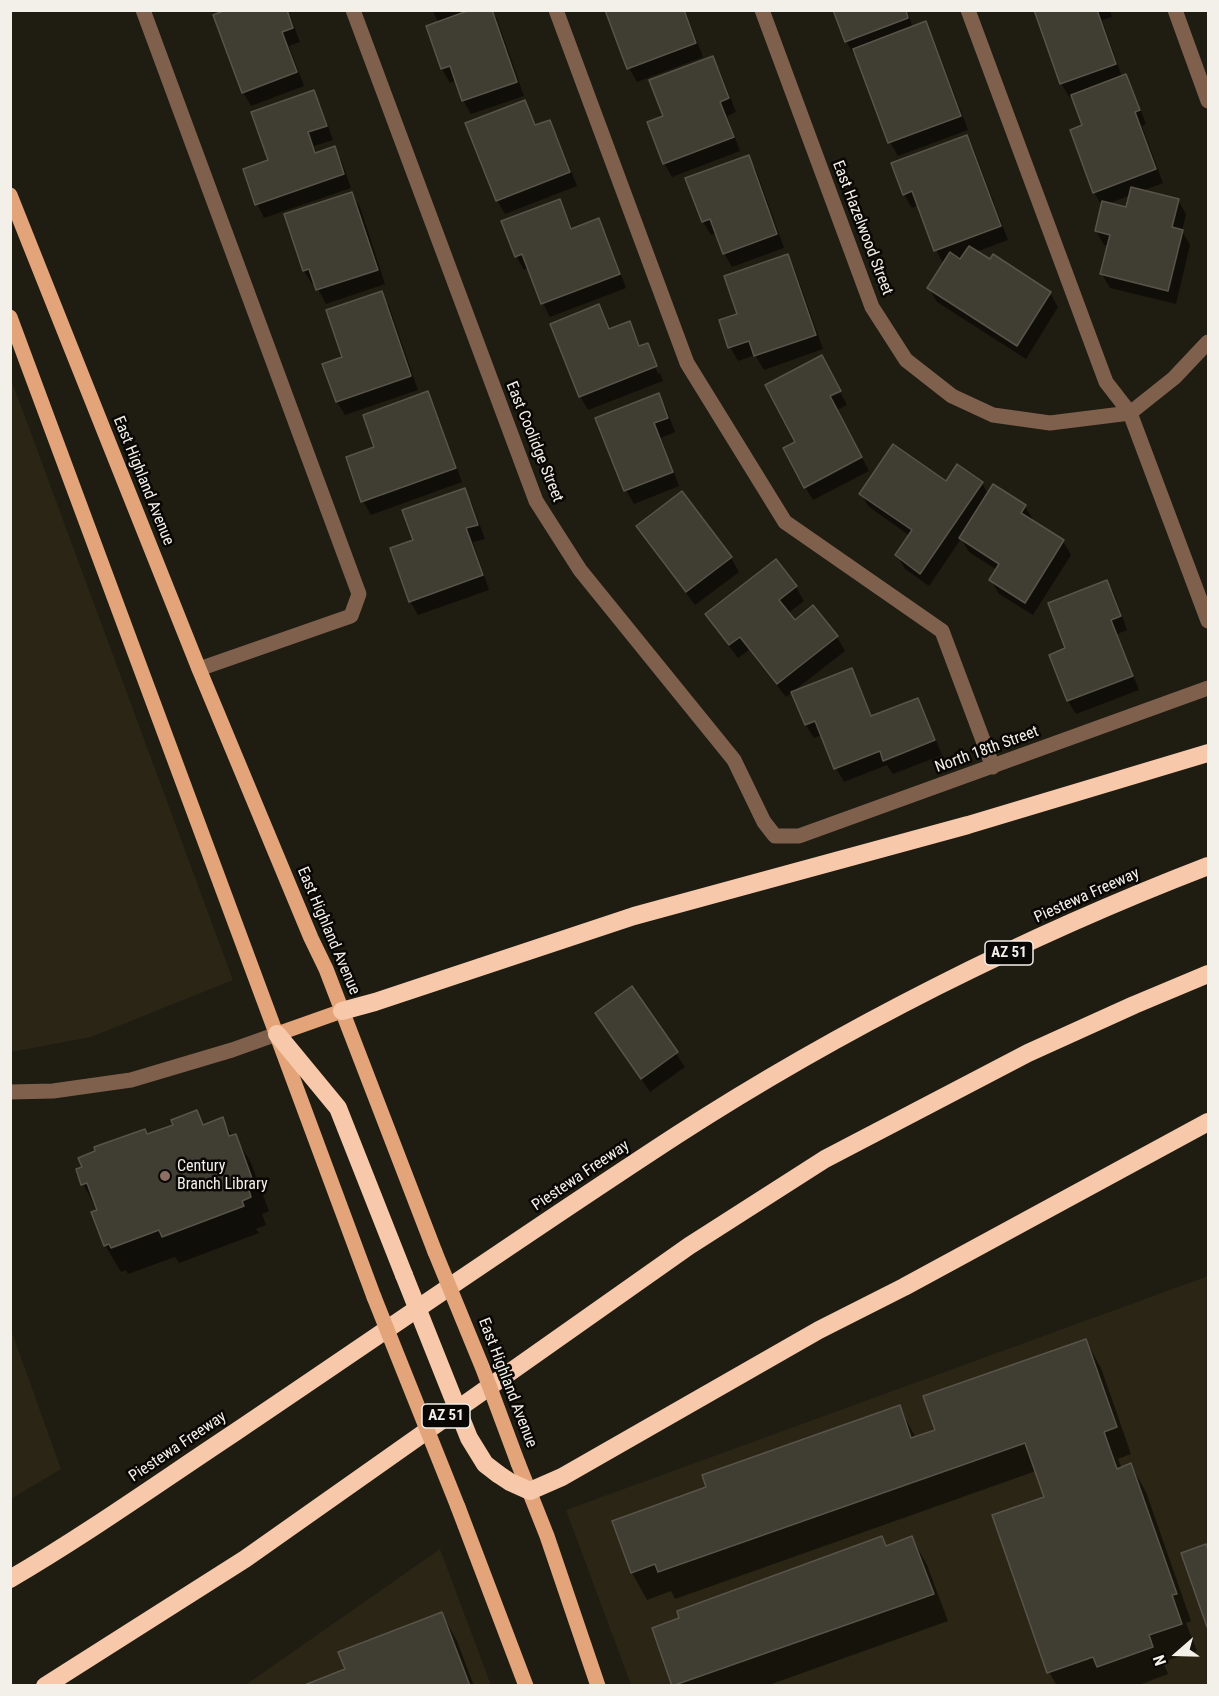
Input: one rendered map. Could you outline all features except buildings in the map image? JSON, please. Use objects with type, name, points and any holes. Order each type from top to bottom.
[{"type":"highway","points":[[342,1011],[634,916],[968,825],[1209,753]]},
{"type":"highway","name":"Piestewa Freeway","points":[[10,1579],[171,1475],[679,1134],[815,1052],[905,1003],[1021,947],[1129,897],[1209,866]]},
{"type":"highway","name":"AZ 51","points":[[45,1686],[245,1559],[689,1246],[825,1159],[1028,1053],[1209,974]]},
{"type":"highway","points":[[277,1034],[338,1108],[469,1438],[485,1464],[510,1482],[530,1491],[562,1477],[819,1330],[904,1287],[1209,1122]]},
{"type":"main road","name":"East Highland Avenue","points":[[10,195],[200,669],[311,938],[326,969],[530,1491],[598,1686]]},
{"type":"main road","points":[[10,317],[374,1297],[458,1507],[526,1686]]},
{"type":"main road","points":[[277,1034],[342,1011]]},
{"type":"street","points":[[143,10],[359,594],[351,616],[200,669]]},
{"type":"street","name":"East Coolidge Street","points":[[352,10],[536,501],[580,570],[734,760],[764,822],[775,836]]},
{"type":"street","points":[[556,10],[687,363],[785,522],[942,631],[993,767]]},
{"type":"street","name":"East Hazelwood Street","points":[[762,10],[872,307],[906,360],[952,396],[993,415],[1050,423],[1130,413]]},
{"type":"street","points":[[968,10],[1106,382],[1130,413],[1209,621]]},
{"type":"street","points":[[1175,10],[1209,101]]},
{"type":"street","points":[[1130,413],[1174,378],[1209,342]]},
{"type":"street","name":"North 18th Street","points":[[775,836],[799,836],[1209,688]]},
{"type":"street","points":[[10,1092],[53,1092],[131,1080],[277,1034]]},
{"type":"shaded area","points":[[11,379],[233,980],[91,1037],[11,1052]]},
{"type":"shaded area","points":[[1208,1276],[1208,1685],[631,1685],[566,1510]]},
{"type":"shaded area","points":[[10,1327],[61,1469],[11,1499],[10,1499]]},
{"type":"shaded area","points":[[440,1549],[491,1685],[244,1686]]},
{"type":"place","name":"Century Branch Library","points":[[165,1176]]}]
